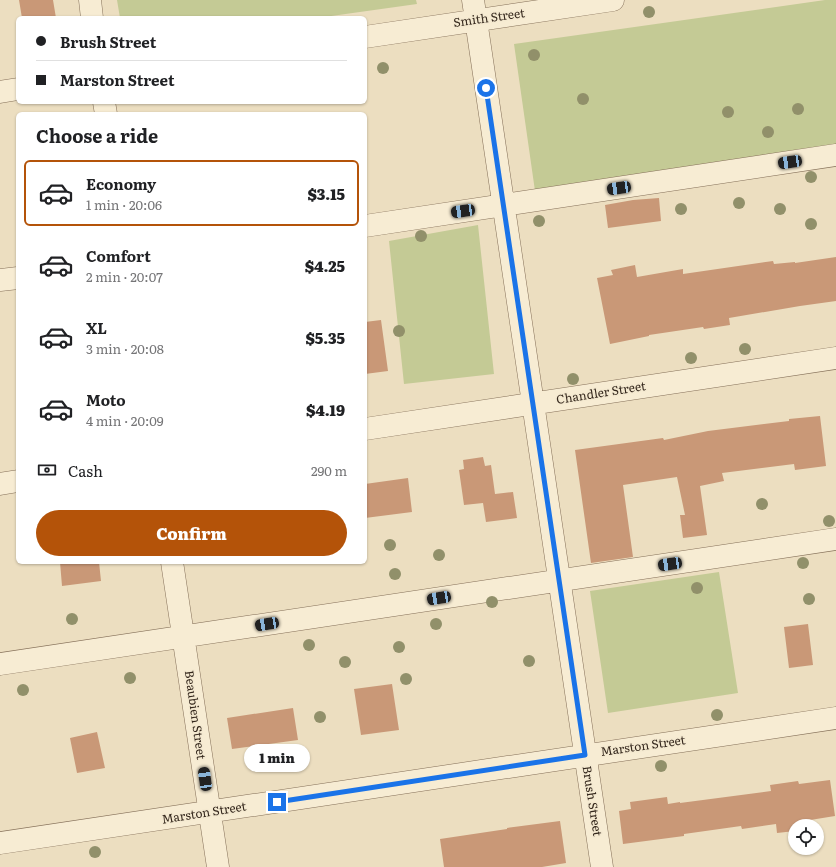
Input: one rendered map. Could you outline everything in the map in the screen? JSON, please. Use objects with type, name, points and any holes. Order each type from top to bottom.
[{"type":"street","points":[[90,0],[92,16]]},
{"type":"street","name":"Smith Street","points":[[367,37],[474,10],[613,0]]},
{"type":"street","name":"Brush Street","points":[[474,10],[602,867]]},
{"type":"street","points":[[0,92],[16,89]]},
{"type":"street","points":[[367,226],[836,155]]},
{"type":"street","points":[[0,280],[16,278]]},
{"type":"street","name":"Chandler Street","points":[[367,429],[836,358]]},
{"type":"street","points":[[0,484],[16,481]]},
{"type":"street","points":[[0,664],[836,539]]},
{"type":"street","name":"Beaubien Street","points":[[172,564],[218,867]]},
{"type":"street","name":"Marston Street","points":[[0,843],[836,718]]},
{"type":"green space","points":[[117,0],[416,0],[417,4],[331,16],[120,16]]},
{"type":"green space","points":[[825,0],[836,0],[836,148],[535,191],[514,44]]},
{"type":"green space","points":[[478,225],[494,374],[404,384],[389,241]]},
{"type":"green space","points":[[719,572],[738,693],[608,713],[590,591]]},
{"type":"building","points":[[19,0],[53,0],[56,16],[22,16]]},
{"type":"building","points":[[659,198],[661,221],[608,228],[605,205],[633,200]]},
{"type":"building","points":[[836,257],[836,301],[729,318],[730,325],[704,329],[703,327],[649,335],[610,344],[597,278],[613,275],[611,270],[635,265],[637,277],[683,269],[683,274],[773,261],[774,264],[795,263]]},
{"type":"building","points":[[381,320],[388,371],[367,374],[367,322]]},
{"type":"building","points":[[820,416],[826,466],[795,470],[794,464],[722,473],[724,481],[700,486],[707,535],[683,538],[680,515],[685,515],[677,477],[623,485],[633,557],[591,563],[575,450],[663,438],[664,440],[708,431]]},
{"type":"building","points":[[483,457],[485,466],[491,465],[495,494],[513,492],[517,518],[486,522],[483,503],[464,505],[459,470],[464,469],[463,460]]},
{"type":"building","points":[[408,478],[412,512],[367,518],[367,484]]},
{"type":"building","points":[[60,564],[99,564],[101,581],[62,586]]},
{"type":"building","points":[[808,624],[813,665],[789,668],[784,627]]},
{"type":"building","points":[[392,684],[399,730],[361,735],[354,689]]},
{"type":"building","points":[[293,708],[298,740],[232,749],[227,718]]},
{"type":"building","points":[[97,732],[105,768],[77,773],[70,738]]},
{"type":"building","points":[[830,780],[835,816],[816,819],[788,819],[788,832],[777,833],[776,824],[742,829],[741,826],[684,834],[684,836],[623,844],[619,811],[631,809],[630,802],[667,797],[668,804],[680,803],[771,791],[770,785],[798,781],[799,784]]},
{"type":"building","points":[[560,821],[566,863],[542,867],[444,867],[440,839]]},
{"type":"route","points":[[277,802],[585,755],[486,88]]}]
